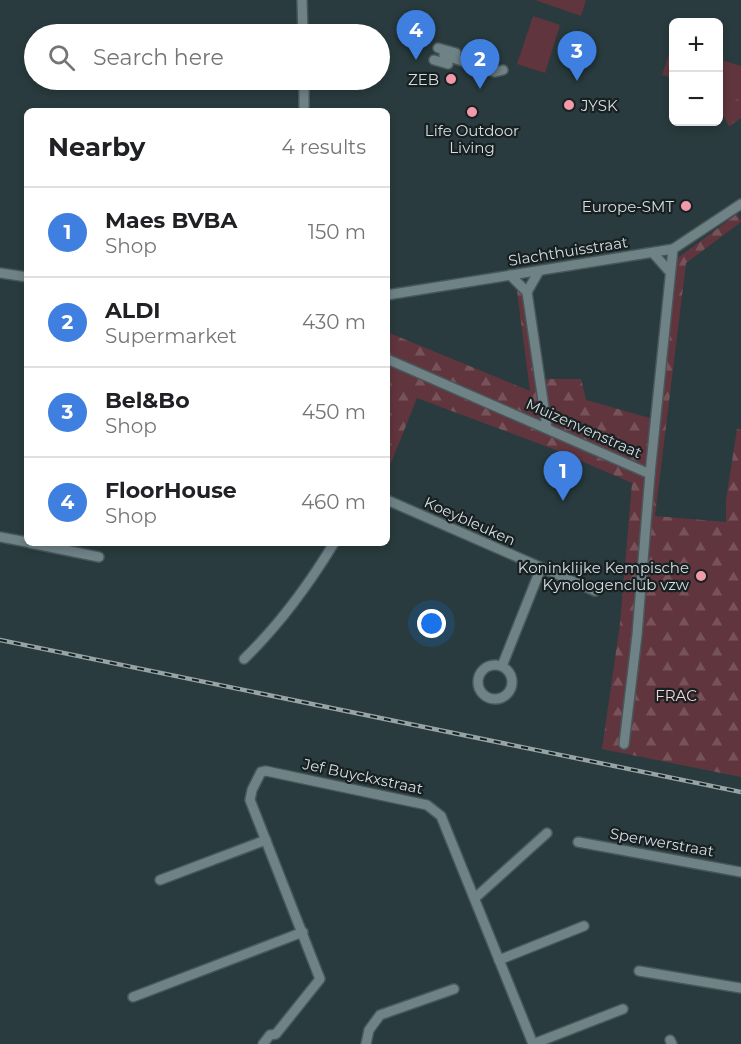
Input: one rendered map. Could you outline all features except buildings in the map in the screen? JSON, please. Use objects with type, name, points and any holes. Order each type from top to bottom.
[{"type":"street","points":[[302,0],[303,24]]},
{"type":"street","points":[[454,63],[444,55],[444,52],[455,56],[456,53],[439,46],[455,48],[454,63]]},
{"type":"street","points":[[434,60],[495,72],[503,70]]},
{"type":"street","points":[[304,90],[304,108]]},
{"type":"street","name":"Slachthuisstraat","points":[[390,295],[673,249],[741,204]]},
{"type":"street","points":[[651,474],[673,249]]},
{"type":"street","points":[[653,253],[670,272]]},
{"type":"street","points":[[527,292],[539,271]]},
{"type":"street","points":[[0,273],[24,277]]},
{"type":"street","points":[[510,275],[527,292],[547,428]]},
{"type":"street","name":"Muizenvenstraat","points":[[390,360],[651,474],[638,635],[624,744]]},
{"type":"street","name":"Koeybleuken","points":[[390,501],[595,591]]},
{"type":"street","points":[[0,537],[24,542]]},
{"type":"street","points":[[44,546],[99,557]]},
{"type":"street","points":[[244,659],[276,628],[308,585],[332,546]]},
{"type":"street","points":[[502,666],[541,568]]},
{"type":"street","name":"Jef Buyckxstraat","points":[[263,1044],[270,1035],[276,1034],[320,979],[250,796],[261,772],[266,771],[427,805],[441,816],[448,827],[533,1044],[623,1009]]},
{"type":"street","points":[[475,898],[547,833]]},
{"type":"street","points":[[160,880],[266,840]]},
{"type":"street","name":"Sperwerstraat","points":[[578,842],[741,872]]},
{"type":"street","points":[[499,960],[584,926]]},
{"type":"street","points":[[133,997],[303,932]]},
{"type":"street","points":[[639,971],[741,988]]},
{"type":"street","points":[[366,1044],[369,1030],[380,1015],[454,989]]},
{"type":"green space","points":[[535,0],[586,0],[581,16]]},
{"type":"green space","points":[[533,16],[560,25],[545,73],[517,64]]},
{"type":"green space","points":[[669,54],[669,77],[662,75]]},
{"type":"green space","points":[[723,61],[741,66],[741,118],[729,126],[723,115]]},
{"type":"green space","points":[[741,97],[741,118],[729,126],[723,115],[723,102],[726,106]]},
{"type":"green space","name":"FRAC","points":[[737,214],[741,222],[686,263],[655,516],[726,522],[726,500],[737,429],[741,429],[741,777],[602,749],[620,624],[632,483],[556,450],[417,398],[391,463],[390,461],[390,333],[530,391],[517,291],[529,290],[544,379],[581,379],[586,400],[657,420],[675,260]]},
{"type":"railway","points":[[0,640],[741,792]]},
{"type":"place","name":"FloorHouse","points":[[416,60]]},
{"type":"place","name":"ZEB","points":[[451,79]]},
{"type":"place","name":"Bel&Bo","points":[[577,81]]},
{"type":"place","name":"ALDI","points":[[480,89]]},
{"type":"place","name":"JYSK","points":[[569,105]]},
{"type":"place","name":"Life Outdoor Living","points":[[472,112]]},
{"type":"place","name":"Europe-SMT","points":[[686,206]]},
{"type":"place","name":"Maes BVBA","points":[[563,501]]},
{"type":"place","name":"Koninklijke Kempische Kynologenclub vzw","points":[[701,576]]}]
